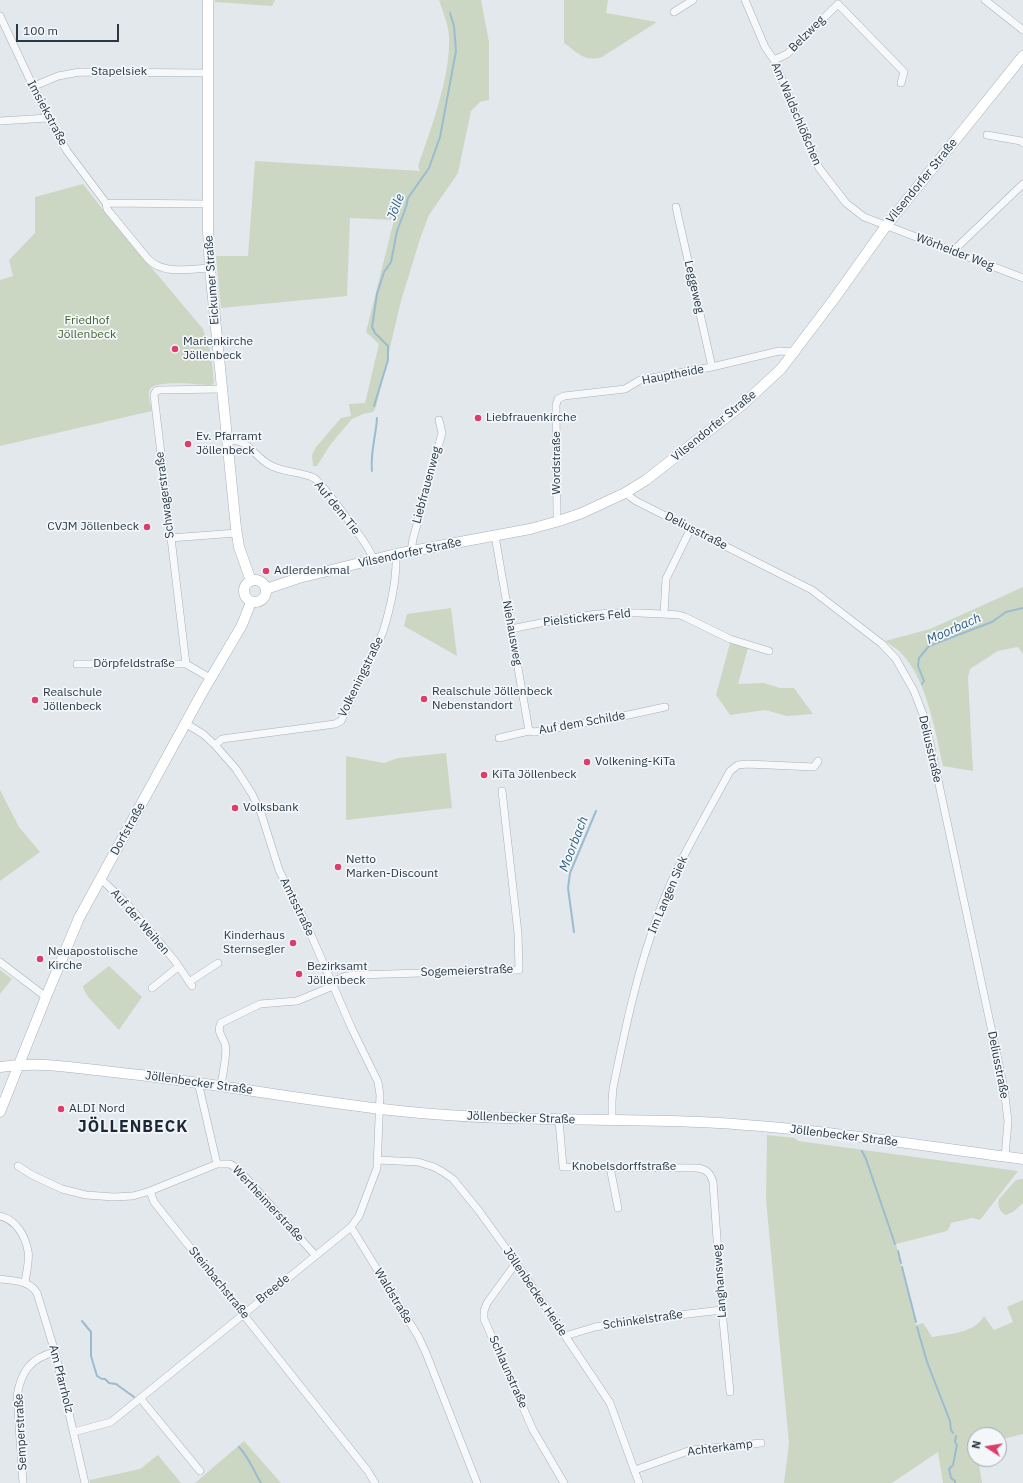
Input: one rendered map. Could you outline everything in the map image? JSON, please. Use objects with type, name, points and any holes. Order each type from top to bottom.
[{"type":"main road","name":"Eickumer Straße","points":[[208,0],[208,204],[210,268],[237,533],[251,581]]},
{"type":"main road","name":"Vilsendorfer Straße","points":[[266,589],[299,578],[396,554],[530,529],[559,521],[582,513],[625,493],[646,480],[742,405],[770,381],[796,352],[886,226],[1023,57]]},
{"type":"main road","points":[[251,581],[260,581],[264,584],[266,589],[266,594],[262,600],[256,603],[246,599],[244,592],[246,584],[251,581]]},
{"type":"main road","name":"Dorfstraße","points":[[0,1112],[79,918],[210,678],[242,625],[251,602]]},
{"type":"main road","name":"Jöllenbecker Straße","points":[[0,1066],[20,1064],[62,1066],[135,1074],[380,1109],[463,1117],[700,1122],[770,1127],[819,1132],[1023,1160]]},
{"type":"street","points":[[674,12],[693,0]]},
{"type":"street","name":"Am Waldschlößchen","points":[[745,0],[765,47],[774,60],[819,168],[846,203],[864,217],[886,226]]},
{"type":"street","points":[[986,0],[1023,30]]},
{"type":"street","name":"Belzweg","points":[[774,60],[786,54],[838,4],[904,72],[901,83]]},
{"type":"street","name":"Imsiekstraße","points":[[0,16],[32,87],[67,151],[106,203],[107,209],[152,264],[168,269],[210,268]]},
{"type":"street","name":"Stapelsiek","points":[[32,87],[58,76],[80,72],[208,73]]},
{"type":"street","points":[[0,121],[48,118]]},
{"type":"street","points":[[987,135],[1021,141],[1023,143]]},
{"type":"street","points":[[953,251],[1023,184]]},
{"type":"street","points":[[106,203],[208,204]]},
{"type":"street","name":"Leggeweg","points":[[676,207],[712,367]]},
{"type":"street","name":"Wörheider Weg","points":[[886,226],[1023,278]]},
{"type":"street","name":"Hauptheide","points":[[556,405],[558,399],[564,396],[625,389],[640,380],[712,367],[779,351],[796,352]]},
{"type":"street","name":"Schwagerstraße","points":[[186,664],[154,395],[156,391],[160,390],[222,389]]},
{"type":"street","name":"Wordstraße","points":[[556,405],[557,515],[559,521]]},
{"type":"street","name":"Liebfrauenweg","points":[[411,551],[412,539],[442,433],[439,420]]},
{"type":"street","name":"Auf dem Tie","points":[[227,440],[234,440],[246,444],[267,464],[278,469],[316,479],[320,482],[360,536],[371,553],[373,560]]},
{"type":"street","name":"Deliusstraße","points":[[625,493],[636,501],[812,590],[882,644],[896,659],[914,691],[924,717],[931,747],[1004,1088],[1008,1121],[1005,1157]]},
{"type":"street","points":[[664,614],[666,579],[691,528]]},
{"type":"street","points":[[170,538],[237,533]]},
{"type":"street","name":"Niehausweg","points":[[495,536],[529,731]]},
{"type":"street","name":"Volkeningstraße","points":[[215,745],[222,739],[334,724],[341,721],[388,616],[396,565],[396,554]]},
{"type":"street","name":"Pielstickers Feld","points":[[511,629],[556,620],[610,614],[664,614],[685,617],[730,639],[769,651]]},
{"type":"street","name":"Dörpfeldstraße","points":[[77,664],[186,664],[210,678]]},
{"type":"street","name":"Auf dem Schilde","points":[[499,738],[529,731],[534,732],[619,717],[665,707]]},
{"type":"street","name":"Amtsstraße","points":[[185,723],[203,734],[215,745],[236,769],[252,794],[279,870],[305,921],[352,1029],[378,1082],[380,1088],[380,1109]]},
{"type":"street","name":"Im Langen Siek","points":[[612,1120],[614,1082],[634,992],[658,913],[678,868],[730,771],[738,765],[747,764],[814,768],[818,761]]},
{"type":"street","name":"Sogemeierstraße","points":[[332,984],[346,976],[356,975],[519,970],[518,933],[502,791]]},
{"type":"street","name":"Auf der Weihen","points":[[101,879],[129,906],[191,984],[218,963]]},
{"type":"street","points":[[0,962],[46,997]]},
{"type":"street","name":"Auf der Weihen","points":[[152,988],[178,967]]},
{"type":"street","points":[[221,1086],[226,1050],[219,1030],[221,1024],[260,1004],[297,1002],[332,984]]},
{"type":"street","points":[[198,1082],[217,1164]]},
{"type":"street","points":[[351,1227],[359,1216],[375,1174],[378,1160],[380,1109]]},
{"type":"street","name":"Knobelsdorffstraße","points":[[559,1120],[563,1167],[696,1168],[708,1171]]},
{"type":"street","name":"Jöllenbecker Heide","points":[[378,1160],[418,1162],[434,1167],[453,1179],[479,1210],[610,1403],[640,1483]]},
{"type":"street","name":"Wertheimerstraße","points":[[150,1191],[217,1164],[230,1164],[238,1169],[315,1255]]},
{"type":"street","points":[[18,1166],[52,1185],[76,1193],[114,1197],[133,1196],[150,1191]]},
{"type":"street","points":[[610,1168],[618,1208]]},
{"type":"street","name":"Langhansweg","points":[[708,1171],[713,1182],[722,1310],[730,1392]]},
{"type":"street","name":"Steinbachstraße","points":[[150,1191],[154,1202],[367,1470],[375,1483]]},
{"type":"street","points":[[0,1216],[14,1222],[20,1230],[29,1252],[25,1283],[0,1279]]},
{"type":"street","name":"Breede","points":[[74,1432],[111,1422],[351,1227]]},
{"type":"street","name":"Waldstraße","points":[[351,1227],[418,1336],[477,1483]]},
{"type":"street","name":"Schlaunstraße","points":[[516,1263],[487,1303],[484,1311],[484,1319],[533,1430],[564,1483]]},
{"type":"street","name":"Am Pfarrholz","points":[[25,1283],[33,1287],[37,1293],[55,1352],[85,1483]]},
{"type":"street","name":"Schinkelstraße","points":[[565,1336],[595,1327],[631,1321],[722,1310]]},
{"type":"street","name":"Semperstraße","points":[[23,1483],[17,1396],[19,1383],[25,1371],[32,1362],[45,1354],[55,1352]]},
{"type":"street","points":[[140,1398],[200,1471]]},
{"type":"street","name":"Achterkamp","points":[[635,1470],[691,1450],[760,1443]]},
{"type":"green space","points":[[215,0],[275,0],[272,6],[215,2]]},
{"type":"green space","points":[[439,0],[481,0],[489,42],[489,100],[480,102],[471,111],[458,173],[429,215],[420,239],[401,301],[376,407],[373,412],[363,414],[352,419],[330,445],[317,466],[313,466],[312,455],[316,447],[341,418],[351,416],[349,404],[365,403],[379,344],[366,332],[394,220],[350,218],[347,296],[221,308],[216,256],[248,256],[255,161],[420,171],[418,166],[439,102],[447,68],[449,51],[448,27]]},
{"type":"green space","points":[[564,0],[608,0],[606,13],[657,22],[602,57],[591,59],[586,58],[564,43]]},
{"type":"green space","name":"Friedhof Jöllenbeck","points":[[83,184],[203,329],[211,353],[214,383],[212,385],[170,383],[154,386],[150,389],[149,394],[152,411],[0,446],[0,280],[13,276],[9,260],[35,233],[35,197]]},
{"type":"green space","points":[[1023,587],[1023,654],[1018,647],[998,651],[970,669],[968,677],[973,771],[943,766],[933,720],[916,674],[908,661],[898,650],[885,641],[930,629]]},
{"type":"green space","points":[[451,608],[457,656],[404,626],[407,614]]},
{"type":"green space","points":[[730,643],[748,648],[738,684],[763,683],[780,688],[794,688],[813,714],[787,716],[765,710],[730,715],[716,695]]},
{"type":"green space","points":[[446,753],[452,808],[346,820],[346,756],[384,763],[398,758]]},
{"type":"green space","points":[[0,790],[19,827],[40,852],[0,881]]},
{"type":"green space","points":[[109,966],[142,997],[119,1030],[88,997],[83,986]]},
{"type":"green space","points":[[0,970],[12,979],[0,994]]},
{"type":"green space","points":[[767,1135],[795,1138],[798,1141],[1018,1171],[980,1220],[972,1218],[951,1223],[947,1231],[896,1244],[916,1325],[923,1323],[932,1337],[961,1332],[980,1322],[984,1316],[994,1330],[1013,1322],[1007,1307],[1023,1300],[1023,1434],[1007,1438],[1007,1427],[967,1427],[967,1467],[979,1467],[982,1483],[943,1483],[938,1452],[892,1483],[784,1483],[789,1443],[766,1200]]},
{"type":"green space","points":[[1023,1179],[1023,1203],[1013,1212],[1006,1215],[1002,1212],[998,1204],[999,1199],[1015,1181]]},
{"type":"green space","points":[[244,1441],[281,1483],[195,1483]]},
{"type":"green space","points":[[158,1455],[181,1483],[90,1483],[90,1480],[140,1469]]},
{"type":"waterway","name":"Jölle","points":[[374,406],[388,360],[388,346],[375,333],[372,327],[377,294],[384,272],[391,262],[397,231],[408,198],[429,168],[440,137],[456,51],[454,26],[450,13]]},
{"type":"waterway","name":"Jölle","points":[[372,471],[372,458],[377,418]]},
{"type":"waterway","name":"Moorbach","points":[[922,684],[924,681],[918,666],[919,658],[929,646],[992,622],[1006,612],[1023,608]]},
{"type":"waterway","name":"Moorbach","points":[[574,932],[568,888],[570,873],[596,811]]},
{"type":"waterway","points":[[862,1151],[895,1244]]},
{"type":"waterway","points":[[898,1251],[901,1263]]},
{"type":"waterway","points":[[902,1267],[916,1322]]},
{"type":"waterway","points":[[82,1321],[91,1332],[91,1356],[97,1376],[105,1379],[109,1383],[116,1384],[134,1397]]},
{"type":"waterway","points":[[917,1327],[927,1362],[950,1421],[951,1430],[953,1433]]},
{"type":"waterway","points":[[955,1483],[955,1481],[951,1478],[949,1469],[953,1465],[957,1445],[955,1442],[956,1436]]},
{"type":"waterway","points":[[239,1447],[249,1460],[261,1483]]},
{"type":"place","name":"Marienkirche Jöllenbeck","points":[[175,349]]},
{"type":"place","name":"Liebfrauenkirche","points":[[478,418]]},
{"type":"place","name":"Ev. Pfarramt Jöllenbeck","points":[[188,444]]},
{"type":"place","name":"CVJM Jöllenbeck","points":[[147,527]]},
{"type":"place","name":"Adlerdenkmal","points":[[266,571]]},
{"type":"place","name":"Realschule Jöllenbeck Nebenstandort","points":[[424,699]]},
{"type":"place","name":"Realschule Jöllenbeck","points":[[35,700]]},
{"type":"place","name":"Volkening-KiTa","points":[[587,762]]},
{"type":"place","name":"KiTa Jöllenbeck","points":[[484,775]]},
{"type":"place","name":"Volksbank","points":[[235,808]]},
{"type":"place","name":"Netto Marken-Discount","points":[[338,867]]},
{"type":"place","name":"Kinderhaus Sternsegler","points":[[293,943]]},
{"type":"place","name":"Neuapostolische Kirche","points":[[40,959]]},
{"type":"place","name":"Bezirksamt Jöllenbeck","points":[[299,974]]},
{"type":"place","name":"ALDI Nord","points":[[61,1109]]},
{"type":"district","name":"JÖLLENBECK","points":[[133,1127]]}]
